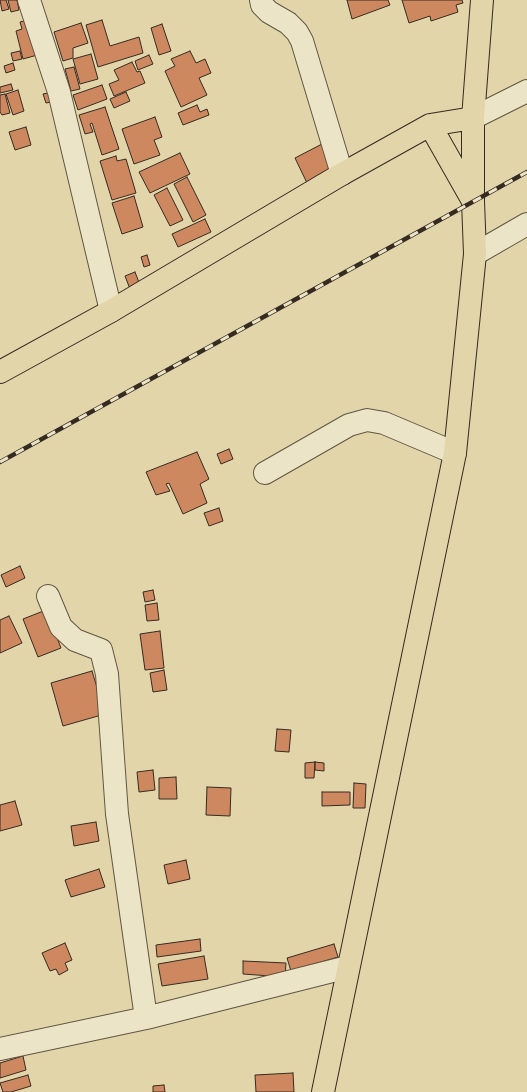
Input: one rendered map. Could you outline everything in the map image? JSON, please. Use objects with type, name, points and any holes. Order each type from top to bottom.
[{"type":"main road","points":[[324,1092],[348,967],[455,453],[476,254],[473,201],[473,118],[482,0]]},
{"type":"main road","points":[[0,372],[111,311],[342,174],[430,126],[473,118]]},
{"type":"main road","points":[[430,126],[473,201]]},
{"type":"street","points":[[29,0],[58,92],[111,311]]},
{"type":"street","points":[[261,0],[262,5],[288,23],[297,32],[302,41],[342,174]]},
{"type":"street","points":[[473,118],[527,92]]},
{"type":"street","points":[[476,254],[527,224]]},
{"type":"street","points":[[265,473],[348,425],[367,420],[384,423],[455,453]]},
{"type":"street","points":[[48,596],[61,627],[75,640],[101,650],[107,674],[116,814],[146,1018]]},
{"type":"street","points":[[2,1043],[72,1033],[146,1018],[348,967]]},
{"type":"building","points":[[0,0],[6,0],[9,9],[2,11]]},
{"type":"building","points":[[8,0],[17,0],[19,10],[11,12]]},
{"type":"building","points":[[347,0],[388,0],[390,5],[352,19]]},
{"type":"building","points":[[402,0],[462,0],[463,3],[456,5],[458,12],[431,21],[430,16],[409,23]]},
{"type":"building","points":[[32,19],[41,54],[23,59],[16,31],[22,29],[20,22]]},
{"type":"building","points":[[102,20],[110,46],[139,37],[143,53],[98,67],[86,25]]},
{"type":"building","points":[[81,23],[88,43],[73,48],[73,58],[63,61],[54,32]]},
{"type":"building","points":[[162,24],[171,51],[159,55],[151,28]]},
{"type":"building","points":[[20,51],[22,59],[13,61],[11,53]]},
{"type":"building","points":[[190,51],[196,63],[205,59],[211,73],[199,78],[207,95],[181,107],[165,71],[175,66],[171,59]]},
{"type":"building","points":[[91,54],[98,79],[80,84],[73,59]]},
{"type":"building","points":[[149,55],[153,64],[138,70],[135,61]]},
{"type":"building","points":[[132,62],[137,72],[140,71],[145,83],[114,96],[109,84],[119,80],[114,70]]},
{"type":"building","points":[[13,63],[15,70],[6,73],[4,66]]},
{"type":"building","points":[[74,67],[80,89],[71,91],[65,69]]},
{"type":"building","points":[[11,84],[13,90],[0,93],[0,87]]},
{"type":"building","points":[[102,85],[107,99],[78,110],[73,95]]},
{"type":"building","points":[[18,90],[24,111],[13,115],[6,94]]},
{"type":"building","points":[[53,92],[56,101],[46,103],[43,94]]},
{"type":"building","points":[[126,92],[130,101],[114,108],[110,99]]},
{"type":"building","points":[[5,94],[10,113],[2,115],[0,112],[0,95]]},
{"type":"building","points":[[197,105],[200,112],[207,109],[209,115],[183,125],[178,113]]},
{"type":"building","points":[[105,107],[119,149],[102,155],[92,123],[90,124],[93,132],[85,134],[79,115]]},
{"type":"building","points":[[155,117],[162,137],[154,140],[160,155],[134,164],[122,129]]},
{"type":"building","points":[[26,127],[31,145],[15,150],[9,132]]},
{"type":"building","points":[[322,144],[335,169],[307,183],[295,158]]},
{"type":"building","points":[[180,153],[190,174],[150,193],[139,172]]},
{"type":"building","points":[[116,156],[117,161],[126,159],[136,193],[112,200],[100,161]]},
{"type":"building","points":[[187,177],[206,215],[193,222],[174,184]]},
{"type":"building","points":[[167,188],[183,220],[170,226],[154,195]]},
{"type":"building","points":[[134,196],[143,227],[122,234],[112,203]]},
{"type":"building","points":[[205,219],[211,232],[178,247],[172,234]]},
{"type":"building","points":[[147,255],[150,265],[144,267],[141,257]]},
{"type":"building","points":[[135,272],[140,285],[130,289],[125,276]]},
{"type":"building","points":[[229,449],[233,459],[221,464],[217,454]]},
{"type":"building","points":[[197,452],[209,479],[200,484],[207,503],[183,514],[169,483],[166,484],[170,491],[156,495],[146,472]]},
{"type":"building","points":[[219,508],[223,521],[209,526],[204,513]]},
{"type":"building","points":[[20,566],[25,578],[6,587],[1,575]]},
{"type":"building","points":[[153,590],[155,600],[145,602],[143,592]]},
{"type":"building","points":[[157,603],[159,620],[147,621],[145,605]]},
{"type":"building","points":[[46,610],[61,648],[38,657],[23,619]]},
{"type":"building","points":[[9,616],[22,643],[0,653],[0,620]]},
{"type":"building","points":[[160,631],[164,668],[145,670],[140,634]]},
{"type":"building","points":[[164,670],[167,690],[153,692],[150,673]]},
{"type":"building","points":[[92,671],[105,714],[63,726],[51,683]]},
{"type":"building","points":[[277,729],[291,730],[289,752],[275,751]]},
{"type":"building","points":[[315,762],[314,778],[305,778],[305,763]]},
{"type":"building","points":[[315,762],[324,763],[324,771],[315,770]]},
{"type":"building","points":[[153,770],[155,790],[139,792],[137,772]]},
{"type":"building","points":[[176,777],[177,799],[159,799],[159,778]]},
{"type":"building","points":[[354,783],[366,784],[365,808],[353,808]]},
{"type":"building","points":[[207,787],[231,788],[230,816],[206,815]]},
{"type":"building","points":[[322,792],[350,792],[350,805],[322,806]]},
{"type":"building","points":[[15,801],[22,825],[0,831],[0,805]]},
{"type":"building","points":[[96,822],[99,841],[74,846],[71,826]]},
{"type":"building","points":[[186,860],[190,879],[168,884],[164,865]]},
{"type":"building","points":[[99,869],[105,887],[71,897],[65,880]]},
{"type":"building","points":[[200,939],[201,951],[157,957],[156,945]]},
{"type":"building","points":[[65,943],[72,960],[65,963],[68,970],[59,975],[56,969],[50,971],[42,953]]},
{"type":"building","points":[[334,944],[338,957],[291,971],[287,958]]},
{"type":"building","points":[[204,956],[208,979],[162,986],[158,964]]},
{"type":"building","points":[[243,961],[286,963],[285,977],[243,974]]},
{"type":"building","points":[[23,1056],[26,1070],[0,1078],[0,1063]]},
{"type":"building","points":[[293,1073],[294,1092],[256,1092],[255,1075]]},
{"type":"building","points":[[28,1075],[31,1086],[11,1092],[3,1092],[0,1083]]},
{"type":"building","points":[[164,1085],[165,1092],[153,1092],[153,1086]]},
{"type":"railway","points":[[0,462],[527,172]]}]
